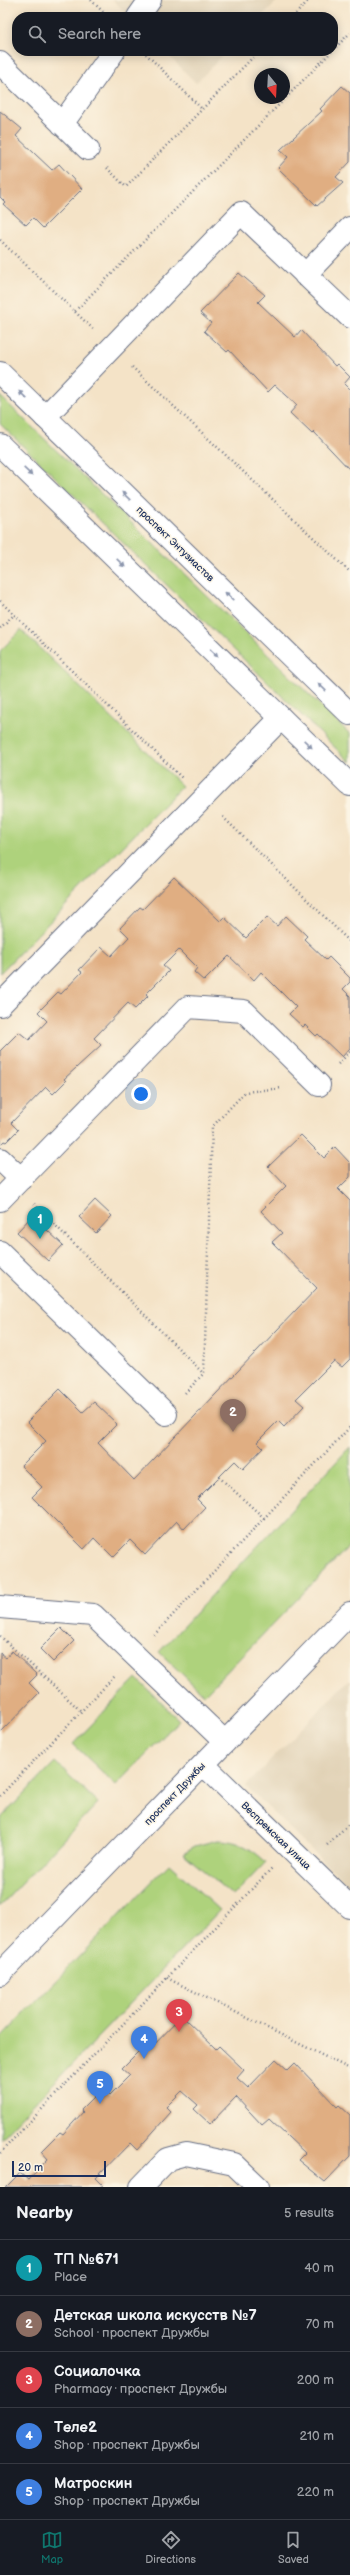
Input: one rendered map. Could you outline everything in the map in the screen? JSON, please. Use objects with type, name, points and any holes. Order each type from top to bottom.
[{"type":"main road","points":[[142,12],[150,0]]},
{"type":"main road","points":[[62,124],[110,56]]},
{"type":"main road","points":[[0,63],[88,149]]},
{"type":"main road","points":[[45,417],[240,213],[350,317]]},
{"type":"main road","points":[[305,275],[350,228]]},
{"type":"main road","name":"проспект Энтузиастов","points":[[0,373],[350,714]]},
{"type":"main road","points":[[0,445],[350,785]]},
{"type":"main road","points":[[0,1005],[281,718]]},
{"type":"main road","points":[[0,1159],[12,1188],[188,1008],[244,1011],[319,1085]]},
{"type":"main road","points":[[0,1252],[166,1414]]},
{"type":"main road","points":[[0,1607],[93,1615],[226,1742]]},
{"type":"main road","name":"проспект Дружбы","points":[[0,1974],[350,1613]]},
{"type":"main road","name":"Веспремская улица","points":[[204,1765],[350,1907]]},
{"type":"main road","points":[[141,2187],[168,2159],[186,2154],[234,2164],[258,2187]]},
{"type":"path","points":[[91,0],[103,12]]},
{"type":"path","points":[[298,12],[309,0]]},
{"type":"path","points":[[338,46],[350,33]]},
{"type":"path","points":[[148,56],[202,109]]},
{"type":"path","points":[[88,149],[126,187],[254,56]]},
{"type":"path","points":[[75,311],[328,56]]},
{"type":"path","points":[[0,240],[350,572]]},
{"type":"path","points":[[0,601],[350,942]]},
{"type":"path","points":[[0,628],[14,615]]},
{"type":"path","points":[[166,1414],[204,1373],[212,1127],[245,1092],[319,1085],[350,1052]]},
{"type":"path","points":[[12,1188],[204,1373]]},
{"type":"path","points":[[0,1796],[82,1712],[135,1654],[350,1428]]},
{"type":"path","points":[[219,1478],[264,1518]]},
{"type":"path","points":[[0,1636],[82,1712]]},
{"type":"path","points":[[0,2153],[233,1908]]},
{"type":"path","points":[[167,1978],[350,2069]]},
{"type":"shaded area","points":[[113,0],[278,0],[266,12],[125,12]]},
{"type":"shaded area","points":[[169,56],[222,56],[196,83]]},
{"type":"shaded area","points":[[350,1678],[350,1887],[246,1786]]},
{"type":"green space","points":[[0,396],[350,734],[350,762],[0,424]]},
{"type":"green space","points":[[21,630],[182,786],[0,973],[0,651]]},
{"type":"green space","points":[[350,1447],[350,1545],[204,1695],[159,1652]]},
{"type":"green space","points":[[136,1678],[179,1720],[116,1785],[73,1744]]},
{"type":"green space","points":[[55,1762],[98,1803],[0,1906],[0,1819]]},
{"type":"green space","points":[[217,1840],[238,1843],[255,1853],[266,1862],[233,1896],[183,1853],[195,1846]]},
{"type":"green space","points":[[169,1864],[220,1910],[0,2139],[0,2038]]},
{"type":"building","points":[[342,86],[350,93],[350,162],[336,177],[343,183],[317,206],[278,168],[288,157],[280,150],[322,111],[320,109]]},
{"type":"building","points":[[0,111],[22,129],[16,136],[52,170],[59,164],[82,189],[43,228],[33,218],[26,225],[3,204],[5,202],[0,197]]},
{"type":"building","points":[[239,273],[265,295],[258,302],[295,337],[301,330],[335,366],[337,364],[350,377],[344,384],[350,390],[350,470],[314,432],[312,434],[290,413],[297,405],[275,385],[268,392],[229,350],[227,352],[204,331],[211,323],[200,313]]},
{"type":"building","points":[[174,877],[220,921],[224,917],[246,938],[267,917],[277,926],[286,916],[307,936],[304,939],[326,960],[329,957],[350,978],[350,982],[343,989],[350,996],[350,1048],[342,1057],[318,1034],[316,1036],[305,1025],[303,1027],[289,1014],[296,1007],[261,972],[254,980],[229,956],[204,981],[194,972],[197,968],[179,950],[163,966],[169,971],[146,994],[148,996],[135,1009],[128,1003],[94,1038],[101,1045],[64,1079],[66,1081],[53,1094],[46,1087],[11,1123],[18,1130],[6,1142],[4,1141],[0,1145],[0,1051],[19,1032],[29,1040],[47,1021],[38,1012],[58,992],[61,994],[82,972],[79,970],[101,947],[111,956],[129,937],[120,928],[140,907],[143,909]]},
{"type":"building","points":[[301,1135],[324,1158],[335,1147],[350,1163],[350,1177],[338,1189],[350,1201],[350,1359],[342,1367],[334,1361],[296,1399],[304,1406],[284,1427],[278,1421],[257,1442],[263,1448],[243,1469],[235,1461],[197,1499],[205,1507],[184,1529],[177,1521],[145,1555],[130,1540],[113,1557],[94,1538],[84,1549],[32,1497],[42,1487],[21,1466],[46,1441],[27,1422],[60,1389],[83,1412],[94,1402],[117,1424],[98,1443],[134,1480],[317,1288],[272,1242],[282,1233],[261,1211],[286,1186],[268,1167]]},
{"type":"building","points":[[95,1200],[112,1216],[96,1233],[79,1217]]},
{"type":"building","points":[[32,1216],[63,1245],[48,1261],[17,1232]]},
{"type":"building","points":[[61,1628],[74,1641],[53,1662],[40,1649]]},
{"type":"building","points":[[12,1651],[37,1675],[29,1683],[39,1693],[0,1733],[0,1653],[6,1658]]},
{"type":"building","points":[[182,2016],[216,2049],[219,2046],[244,2070],[237,2078],[248,2088],[276,2059],[288,2070],[295,2063],[337,2107],[339,2105],[350,2115],[350,2156],[325,2182],[298,2160],[305,2153],[269,2119],[262,2125],[236,2097],[210,2124],[194,2109],[198,2105],[182,2091],[166,2107],[171,2112],[137,2150],[130,2143],[96,2178],[103,2185],[100,2187],[6,2187],[20,2173],[28,2180],[48,2159],[41,2151],[60,2132],[63,2134],[83,2112],[81,2110],[103,2088],[110,2095],[130,2075],[122,2068],[144,2046],[148,2051]]},
{"type":"place","name":"ТП №671","points":[[40,1239]]},
{"type":"place","name":"Детская школа искусств №7","points":[[233,1432]]},
{"type":"place","name":"Социалочка","points":[[179,2032]]},
{"type":"place","name":"Теле2","points":[[144,2059]]},
{"type":"place","name":"Матроскин","points":[[100,2104]]}]
